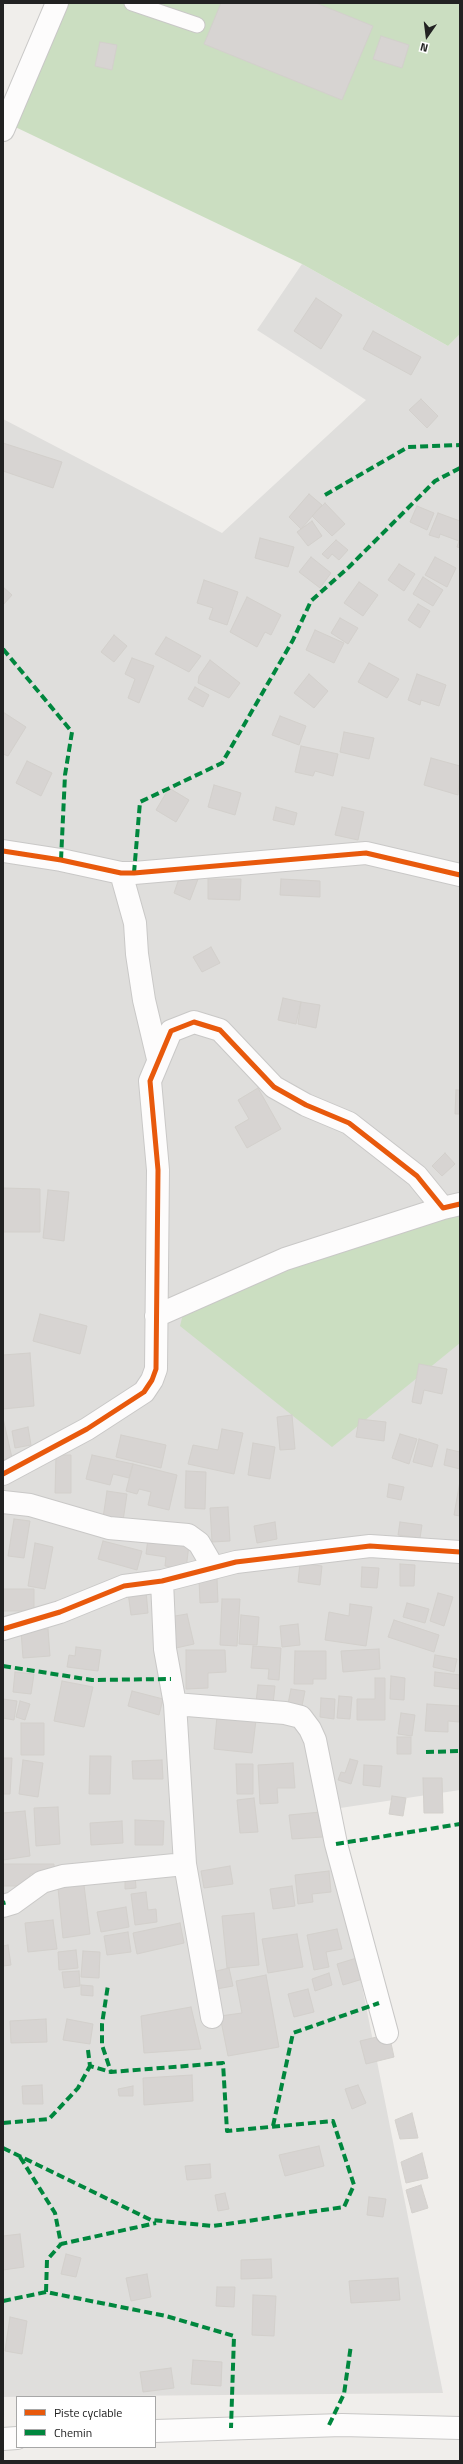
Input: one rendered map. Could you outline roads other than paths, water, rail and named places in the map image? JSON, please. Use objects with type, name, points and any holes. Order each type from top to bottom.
[{"type":"street","points":[[3,130],[57,3]]},
{"type":"street","points":[[3,851],[61,860],[121,873],[366,853],[460,875]]},
{"type":"street","points":[[121,873],[134,923],[144,1000],[158,1059]]},
{"type":"street","points":[[3,1474],[25,1460],[87,1429],[144,1392],[156,1369],[158,1170],[150,1081],[171,1031],[194,1022],[220,1030],[274,1087],[306,1105],[349,1123],[417,1176],[451,1206]]},
{"type":"street","points":[[156,1316],[285,1259],[451,1206]]},
{"type":"street","points":[[3,1502],[30,1505],[109,1528],[188,1535],[199,1543],[213,1567]]},
{"type":"street","points":[[3,1629],[60,1612],[124,1586],[162,1581],[213,1567],[370,1546],[460,1552]]},
{"type":"street","points":[[162,1581],[165,1649],[175,1704],[185,1864],[212,2017]]},
{"type":"street","points":[[175,1704],[285,1713],[301,1717],[310,1729],[315,1740],[336,1844],[387,2033]]},
{"type":"street","points":[[3,1906],[12,1903],[42,1882],[63,1876],[185,1864]]},
{"type":"street","points":[[156,2431],[342,2425],[460,2428]]},
{"type":"street","points":[[3,2439],[16,2438]]},
{"type":"lane","points":[[132,3],[197,25]]}]
